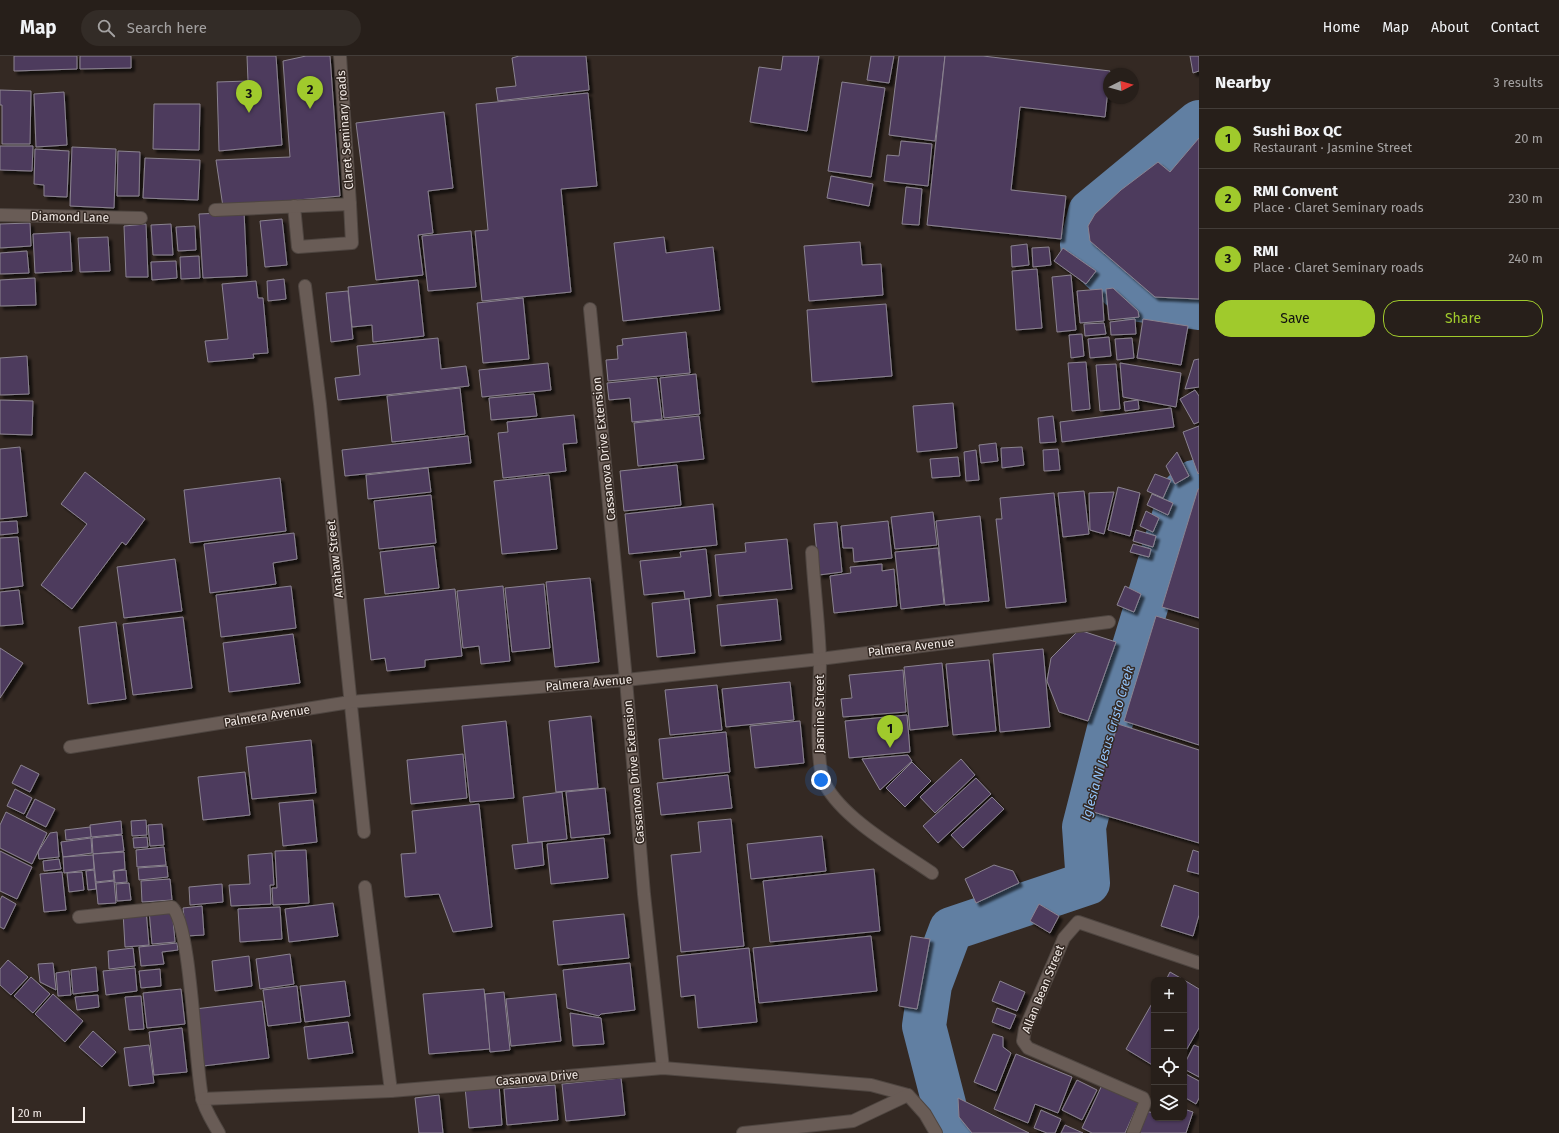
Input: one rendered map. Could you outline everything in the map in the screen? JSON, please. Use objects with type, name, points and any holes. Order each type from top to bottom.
[{"type":"street","name":"Claret Seminary roads","points":[[294,206],[298,247],[352,243],[340,56]]},
{"type":"street","name":"Claret Seminary roads","points":[[214,210],[350,204]]},
{"type":"street","name":"Diamond Lane","points":[[0,215],[141,218]]},
{"type":"street","name":"Anahaw Street","points":[[305,286],[320,404],[364,832]]},
{"type":"street","name":"Cassanova Drive Extension","points":[[590,309],[626,680],[644,894],[663,1068]]},
{"type":"street","name":"Jasmine Street","points":[[812,552],[820,659],[820,767],[825,784],[836,800],[863,825],[932,873]]},
{"type":"street","name":"Palmera Avenue","points":[[70,747],[350,702],[626,680],[820,659],[1109,622]]},
{"type":"street","points":[[365,887],[391,1091]]},
{"type":"street","points":[[79,917],[166,907],[172,907],[176,910],[180,918],[186,947],[202,1099],[219,1133]]},
{"type":"street","name":"Allan Bean Street","points":[[1133,1133],[1145,1103],[1143,1098],[1028,1048],[1023,1041],[1025,1029],[1064,938],[1078,922],[1199,963]]},
{"type":"street","name":"Casanova Drive","points":[[202,1099],[391,1091],[663,1068],[871,1085],[908,1095]]},
{"type":"street","points":[[743,1133],[853,1121],[908,1095],[925,1114],[936,1133]]},
{"type":"building","points":[[14,56],[77,56],[77,69],[14,71]]},
{"type":"building","points":[[80,56],[131,56],[131,68],[80,69]]},
{"type":"building","points":[[247,56],[276,56],[282,145],[219,151],[217,82],[248,81]]},
{"type":"building","points":[[306,56],[330,56],[340,196],[223,207],[216,160],[290,157],[283,61]]},
{"type":"building","points":[[519,56],[586,56],[589,90],[498,101],[496,88],[516,86],[512,58]]},
{"type":"building","points":[[783,56],[819,56],[807,131],[750,122],[759,67],[781,70]]},
{"type":"building","points":[[871,56],[894,56],[889,83],[867,80]]},
{"type":"building","points":[[899,56],[945,56],[935,141],[889,135]]},
{"type":"building","points":[[945,56],[983,56],[1103,70],[1103,104],[1106,104],[1105,117],[1020,107],[1011,190],[1066,196],[1061,239],[927,225]]},
{"type":"building","points":[[1190,56],[1199,56],[1199,71],[1193,73]]},
{"type":"building","points":[[842,82],[885,88],[871,177],[828,171]]},
{"type":"building","points":[[0,90],[31,91],[30,144],[2,144],[2,105],[0,105]]},
{"type":"building","points":[[64,92],[67,145],[36,147],[34,94]]},
{"type":"building","points":[[588,93],[597,186],[561,189],[571,292],[482,301],[475,231],[488,230],[476,104]]},
{"type":"building","points":[[154,104],[200,104],[199,150],[153,149]]},
{"type":"building","points":[[444,112],[453,188],[428,191],[433,233],[418,235],[423,275],[376,280],[356,123]]},
{"type":"building","points":[[1199,138],[1199,299],[1155,297],[1090,241],[1088,226],[1095,214],[1121,190],[1158,162],[1170,172]]},
{"type":"building","points":[[901,141],[932,144],[928,186],[884,181],[887,155],[899,156]]},
{"type":"building","points":[[0,146],[33,146],[32,171],[0,170]]},
{"type":"building","points":[[72,147],[116,149],[114,208],[70,206]]},
{"type":"building","points":[[35,149],[69,151],[67,197],[44,196],[44,185],[34,184]]},
{"type":"building","points":[[118,151],[140,152],[139,196],[117,196]]},
{"type":"building","points":[[145,158],[200,160],[198,200],[143,198]]},
{"type":"building","points":[[831,176],[873,184],[869,206],[827,198]]},
{"type":"building","points":[[906,187],[922,189],[919,225],[902,224]]},
{"type":"building","points":[[244,212],[247,276],[203,278],[199,214]]},
{"type":"building","points":[[282,219],[287,265],[265,267],[260,221]]},
{"type":"building","points":[[30,223],[31,246],[0,248],[0,224]]},
{"type":"building","points":[[146,224],[148,277],[126,277],[124,226]]},
{"type":"building","points":[[171,224],[173,255],[153,255],[151,225]]},
{"type":"building","points":[[195,226],[196,250],[178,251],[176,227]]},
{"type":"building","points":[[471,231],[476,287],[428,291],[422,236]]},
{"type":"building","points":[[70,232],[72,271],[35,273],[33,234]]},
{"type":"building","points":[[108,237],[110,271],[80,272],[78,238]]},
{"type":"building","points":[[664,237],[666,253],[713,247],[720,310],[623,321],[614,243]]},
{"type":"building","points":[[860,242],[862,265],[881,264],[883,295],[809,301],[804,246]]},
{"type":"building","points":[[1027,244],[1029,265],[1012,267],[1011,246]]},
{"type":"building","points":[[1049,247],[1051,265],[1033,267],[1032,248]]},
{"type":"building","points":[[1063,248],[1096,271],[1086,284],[1054,261]]},
{"type":"building","points":[[27,251],[29,273],[0,274],[0,253]]},
{"type":"building","points":[[199,256],[200,278],[181,279],[180,257]]},
{"type":"building","points":[[176,261],[177,278],[152,280],[151,262]]},
{"type":"building","points":[[1037,269],[1042,328],[1016,330],[1012,271]]},
{"type":"building","points":[[1071,275],[1076,330],[1057,332],[1052,277]]},
{"type":"building","points":[[35,278],[36,305],[0,306],[0,280]]},
{"type":"building","points":[[284,279],[286,299],[268,301],[267,281]]},
{"type":"building","points":[[418,280],[424,336],[373,342],[372,325],[352,327],[348,287]]},
{"type":"building","points":[[256,281],[258,298],[263,298],[268,353],[253,354],[254,358],[208,362],[205,341],[228,339],[222,284]]},
{"type":"building","points":[[1113,288],[1138,311],[1139,317],[1109,320],[1106,289]]},
{"type":"building","points":[[1102,289],[1104,321],[1080,323],[1077,291]]},
{"type":"building","points":[[348,291],[353,339],[331,342],[326,293]]},
{"type":"building","points":[[523,298],[529,359],[483,363],[477,303]]},
{"type":"building","points":[[886,304],[892,376],[812,382],[807,310]]},
{"type":"building","points":[[1135,319],[1136,334],[1111,335],[1110,322]]},
{"type":"building","points":[[1143,319],[1188,326],[1181,365],[1137,358]]},
{"type":"building","points":[[1104,323],[1106,334],[1085,336],[1084,324]]},
{"type":"building","points":[[686,332],[690,373],[608,381],[606,360],[618,359],[617,346],[623,345],[622,339]]},
{"type":"building","points":[[1082,334],[1084,356],[1071,358],[1069,335]]},
{"type":"building","points":[[1109,337],[1111,356],[1090,358],[1088,339]]},
{"type":"building","points":[[438,338],[441,369],[466,366],[469,386],[338,400],[335,378],[360,375],[357,346]]},
{"type":"building","points":[[1132,338],[1134,358],[1117,360],[1115,339]]},
{"type":"building","points":[[27,356],[29,394],[0,395],[0,358]]},
{"type":"building","points":[[1199,359],[1199,387],[1185,389],[1194,360]]},
{"type":"building","points":[[1086,362],[1090,409],[1072,411],[1068,363]]},
{"type":"building","points":[[548,363],[551,390],[482,397],[479,370]]},
{"type":"building","points":[[1120,363],[1181,373],[1176,407],[1123,397]]},
{"type":"building","points":[[1116,364],[1120,409],[1100,411],[1096,365]]},
{"type":"building","points":[[696,374],[700,414],[664,418],[660,378]]},
{"type":"building","points":[[657,378],[662,419],[632,422],[630,398],[609,400],[607,383]]},
{"type":"building","points":[[460,388],[465,434],[392,442],[387,396]]},
{"type":"building","points":[[1195,390],[1199,396],[1199,422],[1194,424],[1180,399]]},
{"type":"building","points":[[534,394],[537,416],[491,420],[489,398]]},
{"type":"building","points":[[0,400],[33,401],[32,435],[0,434]]},
{"type":"building","points":[[1138,400],[1139,409],[1125,411],[1124,402]]},
{"type":"building","points":[[953,403],[957,448],[917,452],[913,406]]},
{"type":"building","points":[[1171,408],[1174,427],[1062,442],[1060,422]]},
{"type":"building","points":[[574,415],[577,443],[563,444],[566,471],[503,478],[498,433],[508,432],[507,422]]},
{"type":"building","points":[[699,416],[704,459],[638,466],[634,423]]},
{"type":"building","points":[[1053,416],[1056,442],[1040,443],[1038,418]]},
{"type":"building","points":[[1199,426],[1199,473],[1198,474],[1183,432]]},
{"type":"building","points":[[468,436],[471,463],[345,476],[342,450]]},
{"type":"building","points":[[996,443],[998,461],[981,463],[979,445]]},
{"type":"building","points":[[20,447],[27,516],[0,519],[0,449]]},
{"type":"building","points":[[1022,447],[1024,465],[1002,468],[1001,448]]},
{"type":"building","points":[[1058,449],[1060,470],[1044,471],[1043,450]]},
{"type":"building","points":[[976,450],[979,480],[966,481],[964,452]]},
{"type":"building","points":[[1177,452],[1189,476],[1175,484],[1166,466]]},
{"type":"building","points":[[958,457],[960,476],[932,478],[930,459]]},
{"type":"building","points":[[677,465],[681,505],[624,511],[620,471]]},
{"type":"building","points":[[428,468],[431,492],[368,499],[366,475]]},
{"type":"building","points":[[85,472],[145,519],[126,545],[122,542],[72,609],[41,585],[87,524],[61,504]]},
{"type":"building","points":[[1155,474],[1171,480],[1163,498],[1147,491]]},
{"type":"building","points":[[549,475],[557,549],[502,554],[494,481]]},
{"type":"building","points":[[280,478],[286,531],[190,543],[184,490]]},
{"type":"building","points":[[1118,487],[1140,493],[1130,536],[1108,530]]},
{"type":"building","points":[[1199,489],[1199,618],[1162,607]]},
{"type":"building","points":[[1084,491],[1089,534],[1063,537],[1058,493]]},
{"type":"building","points":[[1114,492],[1104,534],[1090,530],[1089,493]]},
{"type":"building","points":[[1054,493],[1066,602],[1006,608],[996,519],[1002,519],[1000,498]]},
{"type":"building","points":[[1152,494],[1173,503],[1168,515],[1147,505]]},
{"type":"building","points":[[431,495],[436,543],[379,549],[374,501]]},
{"type":"building","points":[[713,504],[717,545],[629,554],[625,514]]},
{"type":"building","points":[[1146,511],[1159,518],[1153,532],[1140,526]]},
{"type":"building","points":[[933,512],[937,545],[895,549],[891,517]]},
{"type":"building","points":[[980,516],[989,601],[945,605],[936,521]]},
{"type":"building","points":[[17,521],[18,533],[0,535],[0,522]]},
{"type":"building","points":[[888,521],[892,558],[854,562],[853,548],[843,548],[841,526]]},
{"type":"building","points":[[837,522],[842,572],[819,575],[814,524]]},
{"type":"building","points":[[1136,530],[1156,536],[1153,547],[1133,541]]},
{"type":"building","points":[[294,533],[297,559],[273,563],[276,584],[210,593],[204,544]]},
{"type":"building","points":[[18,537],[23,586],[0,589],[0,538]]},
{"type":"building","points":[[787,539],[792,589],[719,596],[715,555],[746,552],[745,543]]},
{"type":"building","points":[[1133,544],[1151,549],[1149,557],[1130,552]]},
{"type":"building","points":[[434,546],[439,588],[385,594],[380,552]]},
{"type":"building","points":[[938,548],[944,604],[901,609],[895,552]]},
{"type":"building","points":[[706,549],[711,596],[685,599],[684,591],[644,595],[640,561],[681,557],[680,552]]},
{"type":"building","points":[[175,559],[182,611],[124,618],[117,567]]},
{"type":"building","points":[[882,564],[882,571],[894,569],[897,606],[834,613],[830,576],[851,573],[850,567]]},
{"type":"building","points":[[590,578],[599,662],[555,667],[546,582]]},
{"type":"building","points":[[544,584],[550,648],[512,652],[505,588]]},
{"type":"building","points":[[291,586],[296,628],[221,637],[216,595]]},
{"type":"building","points":[[503,586],[510,661],[481,664],[479,646],[463,648],[457,591]]},
{"type":"building","points":[[1125,586],[1141,594],[1134,612],[1117,605]]},
{"type":"building","points":[[455,589],[462,656],[425,660],[425,667],[387,671],[385,658],[371,660],[364,599]]},
{"type":"building","points":[[19,590],[23,624],[0,626],[0,592]]},
{"type":"building","points":[[689,599],[695,653],[657,657],[652,603]]},
{"type":"building","points":[[777,599],[781,640],[721,646],[717,605]]},
{"type":"building","points":[[1156,616],[1199,629],[1199,745],[1124,721]]},
{"type":"building","points":[[183,617],[192,688],[133,695],[123,624]]},
{"type":"building","points":[[116,622],[126,699],[88,704],[79,627]]},
{"type":"building","points":[[1079,630],[1116,642],[1088,721],[1059,712],[1047,681],[1051,658]]},
{"type":"building","points":[[293,634],[300,683],[229,692],[223,643]]},
{"type":"building","points":[[0,648],[23,663],[0,698]]},
{"type":"building","points":[[1043,649],[1050,727],[1000,732],[993,654]]},
{"type":"building","points":[[989,660],[996,731],[953,735],[946,664]]},
{"type":"building","points":[[942,663],[948,726],[910,730],[904,667]]},
{"type":"building","points":[[903,670],[906,712],[843,717],[841,699],[852,698],[849,675]]},
{"type":"building","points":[[790,682],[794,720],[726,727],[722,689]]},
{"type":"building","points":[[717,685],[722,730],[670,735],[665,690]]},
{"type":"building","points":[[907,715],[910,752],[849,758],[845,721]]},
{"type":"building","points":[[591,716],[598,788],[556,792],[549,721]]},
{"type":"building","points":[[506,721],[514,798],[470,802],[462,726]]},
{"type":"building","points":[[800,721],[804,763],[755,768],[750,726]]},
{"type":"building","points":[[1118,724],[1199,750],[1199,843],[1090,811]]},
{"type":"building","points":[[726,732],[730,772],[663,779],[659,739]]},
{"type":"building","points":[[311,740],[316,793],[252,799],[246,747]]},
{"type":"building","points":[[463,754],[467,798],[411,804],[407,760]]},
{"type":"building","points":[[908,755],[912,761],[880,790],[862,759]]},
{"type":"building","points":[[961,759],[975,775],[935,813],[920,797]]},
{"type":"building","points":[[912,762],[931,781],[905,807],[886,788]]},
{"type":"building","points":[[21,765],[39,774],[30,792],[12,783]]},
{"type":"building","points":[[245,772],[250,815],[203,820],[198,777]]},
{"type":"building","points":[[728,775],[732,808],[661,815],[657,783]]},
{"type":"building","points":[[976,778],[991,794],[938,843],[923,826]]},
{"type":"building","points":[[605,788],[610,834],[571,838],[566,792]]},
{"type":"building","points":[[15,789],[32,798],[24,814],[7,806]]},
{"type":"building","points":[[562,792],[567,839],[528,843],[523,797]]},
{"type":"building","points":[[992,797],[1004,809],[963,848],[951,835]]},
{"type":"building","points":[[35,799],[55,809],[46,827],[26,817]]},
{"type":"building","points":[[313,800],[317,842],[283,846],[279,803]]},
{"type":"building","points":[[479,804],[492,927],[453,932],[439,894],[405,897],[401,854],[416,853],[412,811]]},
{"type":"building","points":[[6,812],[47,833],[32,864],[0,848],[0,825]]},
{"type":"building","points":[[731,819],[744,946],[681,952],[671,855],[701,852],[698,822]]},
{"type":"building","points":[[146,820],[147,835],[132,836],[131,821]]},
{"type":"building","points":[[121,821],[122,834],[91,837],[90,825]]},
{"type":"building","points":[[162,824],[164,845],[150,846],[148,825]]},
{"type":"building","points":[[90,827],[91,837],[66,840],[65,830]]},
{"type":"building","points":[[57,832],[59,857],[39,859],[38,852],[50,833]]},
{"type":"building","points":[[122,835],[124,851],[93,854],[92,838]]},
{"type":"building","points":[[822,836],[826,871],[751,879],[747,844]]},
{"type":"building","points":[[147,837],[148,847],[134,848],[133,838]]},
{"type":"building","points":[[91,838],[92,853],[63,857],[61,842]]},
{"type":"building","points":[[604,838],[608,878],[551,884],[547,844]]},
{"type":"building","points":[[542,842],[544,865],[515,869],[512,845]]},
{"type":"building","points":[[164,847],[166,865],[137,867],[136,850]]},
{"type":"building","points":[[306,850],[309,903],[273,905],[272,888],[277,888],[275,851]]},
{"type":"building","points":[[1193,850],[1199,852],[1199,874],[1187,871]]},
{"type":"building","points":[[0,851],[32,867],[17,899],[0,891]]},
{"type":"building","points":[[124,852],[125,869],[113,871],[114,880],[96,882],[93,854]]},
{"type":"building","points":[[272,853],[274,885],[270,885],[271,904],[231,906],[229,885],[250,884],[248,855]]},
{"type":"building","points":[[93,855],[94,869],[64,873],[63,857]]},
{"type":"building","points":[[59,859],[61,869],[44,871],[43,861]]},
{"type":"building","points":[[994,865],[1013,871],[1019,883],[976,903],[965,879]]},
{"type":"building","points":[[167,866],[168,877],[139,880],[138,868]]},
{"type":"building","points":[[874,869],[880,931],[770,942],[763,881]]},
{"type":"building","points":[[94,870],[96,889],[88,890],[86,871]]},
{"type":"building","points":[[126,870],[127,882],[115,883],[114,871]]},
{"type":"building","points":[[62,872],[66,910],[44,912],[40,874]]},
{"type":"building","points":[[82,872],[84,890],[69,892],[67,873]]},
{"type":"building","points":[[170,879],[172,900],[142,902],[141,881]]},
{"type":"building","points":[[114,881],[116,903],[98,904],[96,883]]},
{"type":"building","points":[[129,883],[131,900],[117,901],[116,884]]},
{"type":"building","points":[[222,884],[223,902],[190,905],[189,887]]},
{"type":"building","points":[[1174,885],[1199,893],[1199,915],[1193,936],[1161,926]]},
{"type":"building","points":[[2,896],[16,904],[4,929],[0,927],[0,900]]},
{"type":"building","points":[[333,903],[338,936],[289,942],[285,909]]},
{"type":"building","points":[[1039,904],[1059,916],[1050,933],[1030,921]]},
{"type":"building","points":[[202,906],[204,935],[186,936],[183,908]]},
{"type":"building","points":[[280,907],[282,939],[240,942],[238,909]]},
{"type":"building","points":[[172,908],[175,942],[152,944],[149,910]]},
{"type":"building","points":[[146,910],[149,945],[125,947],[123,912]]},
{"type":"building","points":[[624,914],[629,958],[558,965],[553,921]]},
{"type":"building","points":[[871,936],[877,991],[759,1003],[753,948]]},
{"type":"building","points":[[911,936],[930,939],[917,1009],[899,1006]]},
{"type":"building","points":[[177,943],[178,950],[162,952],[164,964],[141,966],[139,947]]},
{"type":"building","points":[[133,948],[135,966],[109,969],[108,951]]},
{"type":"building","points":[[749,948],[757,1022],[698,1028],[695,995],[681,997],[677,956]]},
{"type":"building","points":[[290,954],[294,984],[260,989],[256,959]]},
{"type":"building","points":[[249,956],[252,986],[215,991],[212,961]]},
{"type":"building","points":[[8,960],[28,977],[11,995],[0,985],[0,969]]},
{"type":"building","points":[[53,963],[56,990],[40,982],[38,964]]},
{"type":"building","points":[[630,963],[635,1010],[601,1014],[599,1016],[567,1008],[563,970]]},
{"type":"building","points":[[96,967],[98,991],[73,994],[71,970]]},
{"type":"building","points":[[135,968],[137,991],[106,995],[103,971]]},
{"type":"building","points":[[160,969],[161,986],[141,988],[139,971]]},
{"type":"building","points":[[69,971],[71,995],[58,996],[56,973]]},
{"type":"building","points":[[1170,972],[1179,977],[1168,977]]},
{"type":"building","points":[[31,977],[50,994],[33,1013],[14,996]]},
{"type":"building","points":[[345,981],[350,1016],[305,1022],[300,986]]},
{"type":"building","points":[[1000,981],[1025,992],[1017,1011],[992,1001]]},
{"type":"building","points":[[1187,982],[1199,989],[1199,1028],[1187,1049]]},
{"type":"building","points":[[297,986],[301,1022],[268,1026],[263,990]]},
{"type":"building","points":[[181,989],[185,1024],[147,1028],[143,993]]},
{"type":"building","points":[[484,989],[490,1049],[429,1054],[423,994]]},
{"type":"building","points":[[504,992],[510,1050],[490,1052],[485,994]]},
{"type":"building","points":[[53,994],[83,1021],[65,1042],[35,1014]]},
{"type":"building","points":[[556,994],[561,1041],[511,1046],[506,999]]},
{"type":"building","points":[[98,995],[99,1007],[77,1010],[75,997]]},
{"type":"building","points":[[141,996],[144,1029],[129,1030],[125,997]]},
{"type":"building","points":[[262,1001],[269,1058],[203,1066],[195,1009]]},
{"type":"building","points":[[1151,1005],[1151,1064],[1126,1049]]},
{"type":"building","points":[[997,1008],[1016,1015],[1010,1029],[992,1022]]},
{"type":"building","points":[[570,1013],[601,1018],[604,1044],[573,1046]]},
{"type":"building","points":[[348,1022],[353,1053],[308,1059],[304,1027]]},
{"type":"building","points":[[182,1028],[187,1072],[154,1075],[149,1032]]},
{"type":"building","points":[[93,1031],[116,1052],[102,1067],[79,1047]]},
{"type":"building","points":[[993,1034],[1003,1037],[1003,1047],[1011,1053],[996,1091],[974,1082]]},
{"type":"building","points":[[149,1045],[154,1083],[129,1086],[124,1048]]},
{"type":"building","points":[[1194,1045],[1199,1047],[1199,1077],[1187,1071],[1187,1059]]},
{"type":"building","points":[[1016,1054],[1072,1077],[1058,1113],[1035,1104],[1028,1123],[994,1109]]},
{"type":"building","points":[[1187,1075],[1199,1081],[1199,1098],[1196,1104],[1187,1099]]},
{"type":"building","points":[[621,1078],[625,1115],[566,1121],[562,1084]]},
{"type":"building","points":[[1077,1080],[1097,1090],[1082,1120],[1062,1110]]},
{"type":"building","points":[[499,1084],[502,1125],[469,1128],[465,1087]]},
{"type":"building","points":[[555,1085],[558,1120],[507,1125],[504,1089]]},
{"type":"building","points":[[1102,1085],[1139,1102],[1125,1133],[1092,1133],[1082,1128]]},
{"type":"building","points":[[439,1095],[443,1133],[419,1133],[415,1098]]},
{"type":"building","points":[[958,1098],[1029,1133],[972,1133],[959,1117]]},
{"type":"building","points":[[1041,1110],[1061,1119],[1055,1133],[1047,1133],[1034,1128]]},
{"type":"building","points":[[1187,1110],[1193,1112],[1186,1133],[1138,1133],[1145,1111],[1151,1112],[1151,1121],[1187,1121]]},
{"type":"building","points":[[1065,1125],[1083,1133],[1061,1133]]},
{"type":"waterway","name":"Iglesia Ni Jesus Cristo Creek","points":[[1199,122],[1090,212],[1082,245],[1095,264],[1132,299],[1199,308]]},
{"type":"waterway","name":"Iglesia Ni Jesus Cristo Creek","points":[[951,1131],[924,1026],[930,985],[951,929],[1088,883],[1084,827],[1110,725],[1180,496],[1194,482],[1199,481]]},
{"type":"place","name":"RMI Convent","points":[[310,109]]},
{"type":"place","name":"RMI","points":[[249,113]]},
{"type":"place","name":"Sushi Box QC","points":[[890,748]]}]
